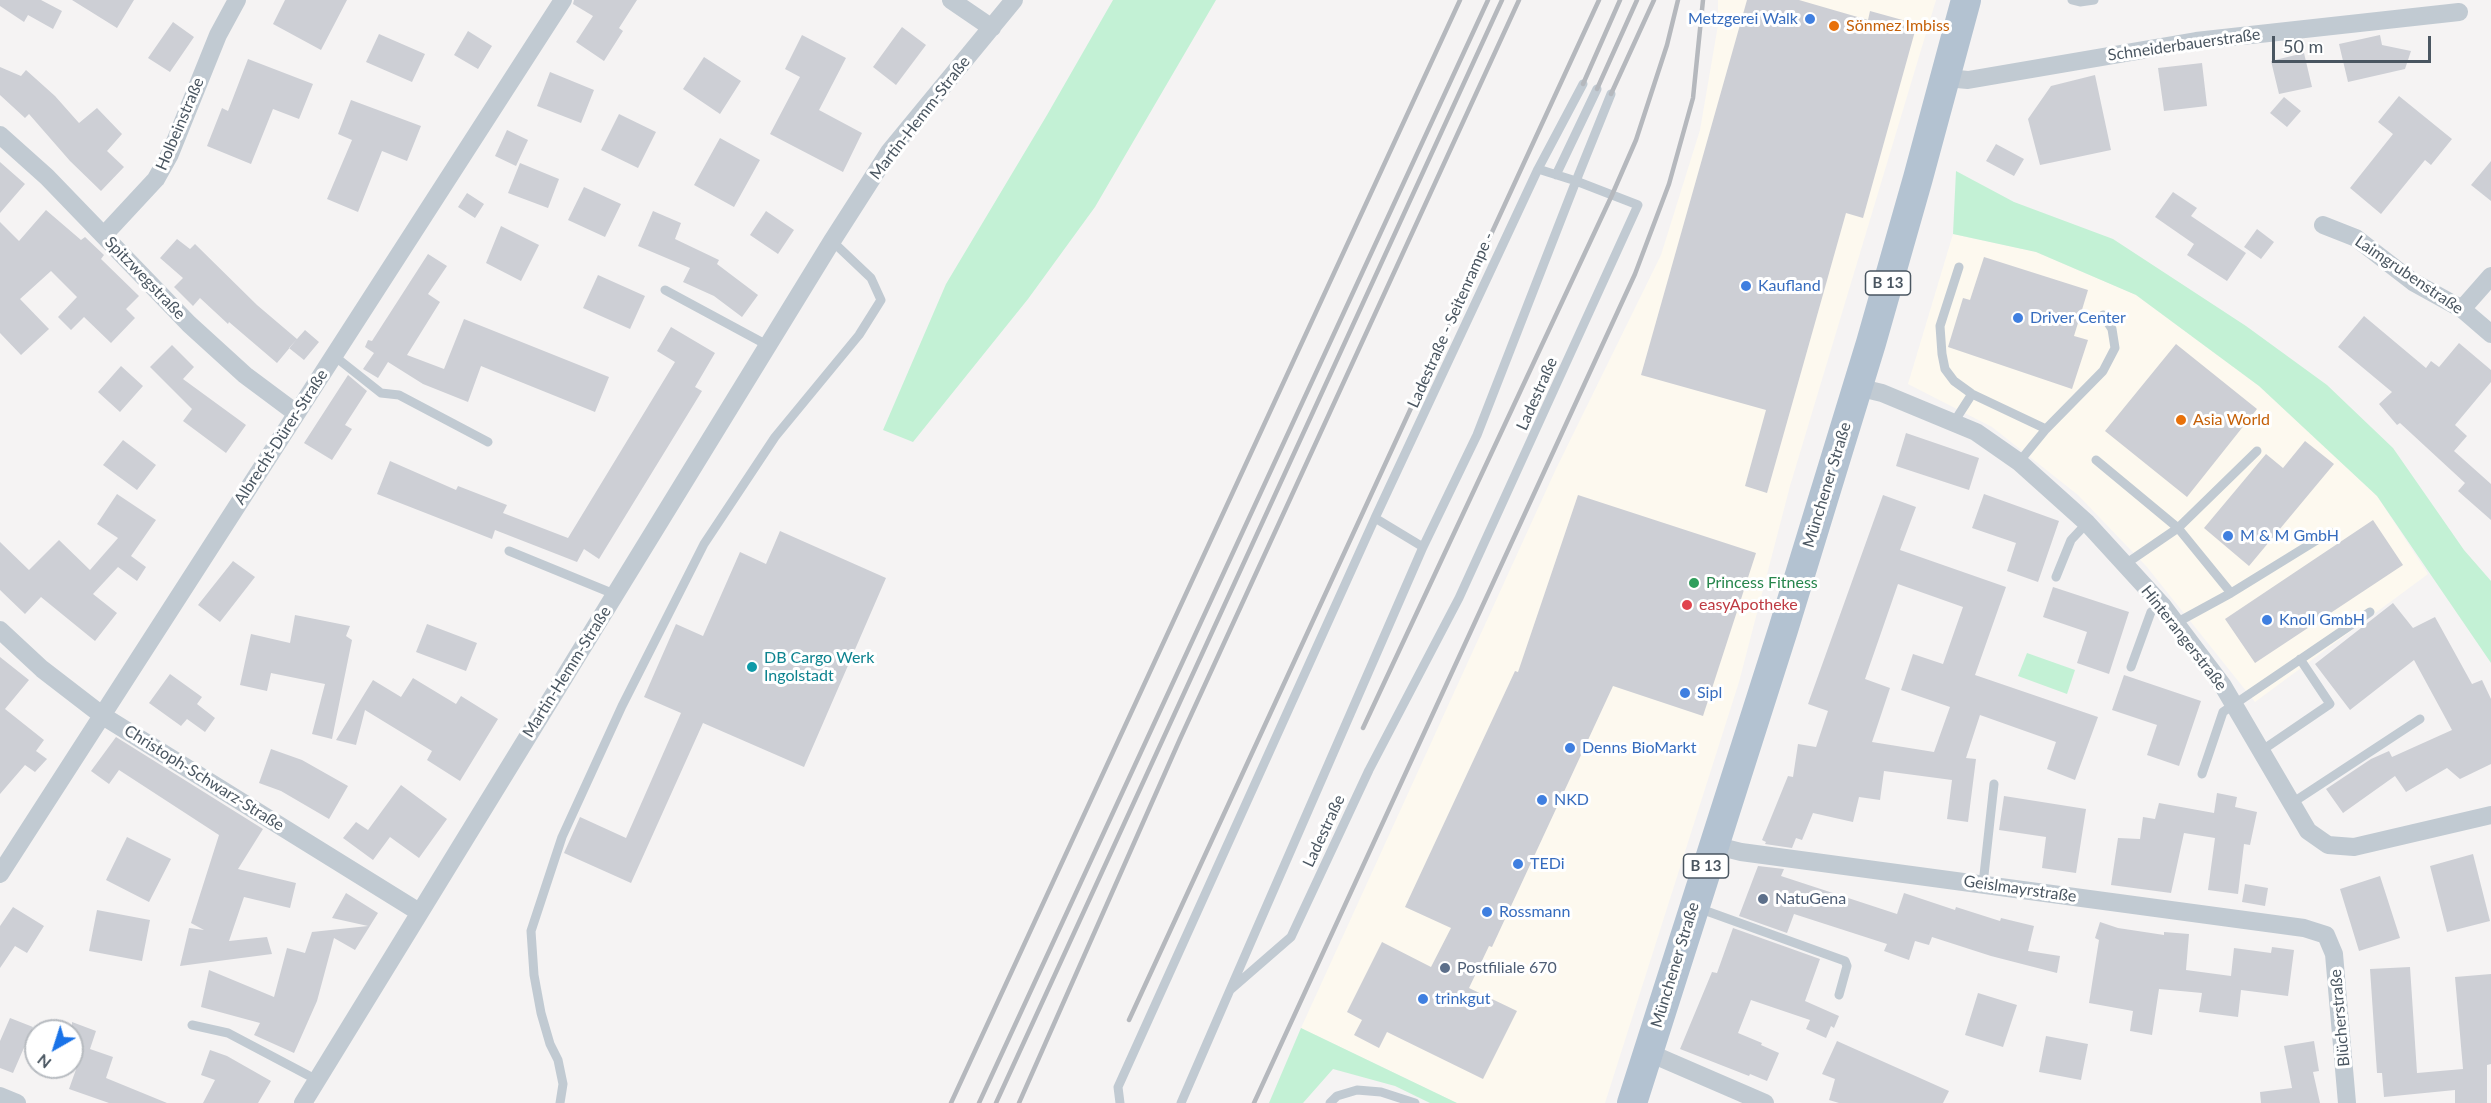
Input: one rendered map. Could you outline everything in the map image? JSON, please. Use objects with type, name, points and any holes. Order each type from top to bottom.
[{"type":"main road","name":"Münchener Straße","points":[[1632,1103],[1783,630],[1857,387],[1946,78],[1966,0]]},
{"type":"street","name":"Holbeinstraße","points":[[104,235],[156,179],[170,154],[218,35],[237,0]]},
{"type":"street","name":"Albrecht-Dürer-Straße","points":[[0,874],[563,0]]},
{"type":"street","points":[[951,0],[992,28]]},
{"type":"street","name":"Martin-Hemm-Straße","points":[[303,1103],[767,345],[889,152],[1014,0]]},
{"type":"street","name":"Schneiderbauerstraße","points":[[1946,78],[1968,80],[2196,40],[2459,12]]},
{"type":"street","name":"Spitzwegstraße","points":[[0,135],[47,177],[189,324],[245,375],[296,413]]},
{"type":"street","name":"Laimgrubenstraße","points":[[2322,225],[2356,238],[2413,282],[2462,309],[2491,334]]},
{"type":"street","points":[[2462,309],[2491,276]]},
{"type":"street","name":"Hinterangerstraße","points":[[1857,387],[1882,393],[1976,432],[2019,462],[2087,523],[2176,623],[2223,686],[2308,831],[2328,845],[2354,847],[2491,815]]},
{"type":"street","name":"Christoph-Schwarz-Straße","points":[[0,630],[42,669],[103,716],[419,912]]},
{"type":"street","name":"Geislmayrstraße","points":[[1713,845],[1742,852],[2304,928],[2326,935]]},
{"type":"street","name":"Blücherstraße","points":[[2326,935],[2334,954],[2347,1103]]},
{"type":"street","points":[[1647,1052],[1765,1103]]},
{"type":"street","points":[[0,1096],[17,1103]]},
{"type":"lane","points":[[2072,0],[2080,2],[2094,0]]},
{"type":"lane","name":"Ladestraße - Seitenrampe -","points":[[1375,518],[1538,169],[1583,84]]},
{"type":"lane","points":[[1556,175],[1598,89]]},
{"type":"lane","points":[[1538,169],[1575,181],[1611,94]]},
{"type":"lane","name":"Ladestraße","points":[[1181,1103],[1230,990],[1423,547],[1477,435],[1575,181],[1638,206],[1459,598],[1369,770],[1291,937],[1230,990]]},
{"type":"lane","points":[[560,1103],[563,1084],[558,1060],[550,1044],[534,975],[531,932],[562,837],[622,706],[704,544],[775,437],[859,335],[881,300],[871,278],[832,241]]},
{"type":"lane","points":[[1959,267],[1940,326],[1942,354],[1946,369],[1954,381],[1972,394],[2046,429]]},
{"type":"lane","points":[[665,290],[767,345]]},
{"type":"lane","points":[[2019,462],[2046,429],[2103,370],[2115,348],[2112,329],[2103,315]]},
{"type":"lane","points":[[333,355],[381,393],[399,395],[488,442]]},
{"type":"lane","points":[[1954,422],[1972,394]]},
{"type":"lane","points":[[2124,565],[2178,528],[2256,451]]},
{"type":"lane","points":[[2096,460],[2178,528],[2231,593]]},
{"type":"lane","points":[[1120,1103],[1118,1087],[1375,518],[1423,547]]},
{"type":"lane","points":[[2056,577],[2071,540],[2087,523]]},
{"type":"lane","points":[[2176,623],[2231,593],[2330,532]]},
{"type":"lane","points":[[509,550],[614,594]]},
{"type":"lane","points":[[2131,667],[2151,612],[2162,605]]},
{"type":"lane","points":[[2202,774],[2223,712],[2233,703],[2370,612]]},
{"type":"lane","points":[[2261,752],[2330,704],[2300,659]]},
{"type":"lane","points":[[2292,803],[2420,719]]},
{"type":"lane","points":[[1983,884],[1994,784]]},
{"type":"lane","points":[[1693,907],[1845,961],[1847,966],[1839,994]]},
{"type":"lane","points":[[192,1025],[228,1033],[317,1080]]},
{"type":"lane","points":[[1330,1103],[1336,1096],[1357,1090],[1382,1092],[1414,1103]]},
{"type":"shaded area","points":[[1718,0],[1936,0],[1790,486],[1739,682],[1605,1103],[1457,1103],[1301,1028],[1555,471],[1661,255],[1700,130],[1718,25]]},
{"type":"shaded area","points":[[1953,234],[2036,252],[2136,295],[2259,386],[2377,496],[2428,574],[2255,702],[2147,567],[2078,495],[1992,427],[1908,384]]},
{"type":"green space","points":[[1113,0],[1216,0],[1095,207],[1028,299],[913,442],[883,430],[946,284]]},
{"type":"green space","points":[[1956,171],[2014,202],[2113,239],[2246,326],[2327,385],[2393,448],[2464,550],[2491,581],[2491,663],[2377,496],[2259,386],[2136,295],[2036,252],[1953,234]]},
{"type":"green space","points":[[2027,653],[2075,670],[2067,694],[2018,676]]},
{"type":"green space","points":[[1301,1028],[1457,1103],[1430,1103],[1395,1086],[1333,1069],[1303,1103],[1269,1103]]},
{"type":"building","points":[[0,0],[41,0],[62,11],[53,29],[28,15],[24,22],[0,6]]},
{"type":"building","points":[[72,0],[134,0],[117,28]]},
{"type":"building","points":[[285,0],[347,0],[321,50],[273,24]]},
{"type":"building","points":[[574,0],[637,0],[619,28],[623,31],[604,61],[576,42],[593,16],[573,4]]},
{"type":"building","name":"Kaufland","points":[[1747,0],[1799,0],[1868,20],[1870,11],[1917,24],[1863,218],[1846,213],[1767,493],[1745,486],[1766,410],[1641,375]]},
{"type":"building","points":[[173,22],[194,37],[170,72],[148,58]]},
{"type":"building","points":[[902,27],[926,45],[896,85],[873,67]]},
{"type":"building","points":[[468,31],[492,46],[478,69],[454,55]]},
{"type":"building","points":[[379,34],[425,54],[412,82],[366,62]]},
{"type":"building","points":[[802,35],[846,58],[819,110],[862,133],[843,172],[770,134],[800,77],[785,69]]},
{"type":"building","points":[[2380,35],[2382,45],[2411,51],[2405,69],[2348,82],[2339,44]]},
{"type":"building","points":[[2304,53],[2312,87],[2279,94],[2271,61]]},
{"type":"building","points":[[704,57],[741,81],[720,114],[683,89]]},
{"type":"building","points":[[248,59],[313,84],[299,119],[273,109],[251,164],[207,146],[222,108],[228,111]]},
{"type":"building","points":[[2202,63],[2207,106],[2164,111],[2158,68]]},
{"type":"building","points":[[0,67],[21,76],[26,70],[55,96],[79,123],[97,108],[122,134],[107,151],[124,167],[101,191],[70,161],[29,114],[25,118],[0,95]]},
{"type":"building","points":[[550,72],[594,90],[581,123],[537,106]]},
{"type":"building","points":[[2095,75],[2111,150],[2040,165],[2028,119],[2051,86]]},
{"type":"building","points":[[2399,96],[2452,139],[2431,165],[2425,160],[2381,214],[2350,188],[2393,134],[2378,122]]},
{"type":"building","points":[[2284,97],[2301,111],[2287,127],[2270,113]]},
{"type":"building","points":[[351,100],[421,126],[407,161],[382,151],[358,212],[327,199],[352,140],[338,134]]},
{"type":"building","points":[[619,114],[656,132],[638,168],[601,150]]},
{"type":"building","points":[[507,130],[528,140],[516,166],[495,156]]},
{"type":"building","points":[[720,138],[760,160],[734,207],[694,185]]},
{"type":"building","points":[[1996,144],[2024,159],[2014,176],[1986,161]]},
{"type":"building","points":[[2491,161],[2491,201],[2471,185]]},
{"type":"building","points":[[0,162],[25,184],[0,213]]},
{"type":"building","points":[[520,163],[559,179],[548,208],[508,193]]},
{"type":"building","points":[[584,187],[621,204],[605,237],[568,220]]},
{"type":"building","points":[[2173,192],[2197,208],[2191,216],[2246,253],[2227,281],[2187,255],[2194,244],[2155,217]]},
{"type":"building","points":[[467,193],[484,204],[475,218],[458,207]]},
{"type":"building","points":[[46,210],[81,240],[85,237],[104,255],[101,259],[139,296],[126,309],[135,318],[111,343],[84,317],[71,330],[58,317],[77,297],[51,271],[20,299],[49,329],[21,355],[0,333],[0,222],[19,241]]},
{"type":"building","points":[[653,211],[681,223],[675,239],[719,260],[717,264],[758,295],[742,317],[714,296],[683,282],[690,268],[638,246]]},
{"type":"building","points":[[766,211],[794,230],[778,254],[750,235]]},
{"type":"building","points":[[501,226],[539,245],[521,281],[486,263]]},
{"type":"building","points":[[2257,229],[2274,242],[2261,259],[2244,247]]},
{"type":"building","points":[[177,239],[190,249],[195,244],[257,305],[297,339],[277,363],[229,322],[228,324],[200,298],[193,306],[174,287],[183,278],[160,258]]},
{"type":"building","points":[[428,254],[447,266],[428,294],[440,302],[407,355],[444,369],[464,319],[609,377],[595,412],[481,366],[468,402],[423,384],[388,362],[378,378],[363,369],[374,353],[365,347],[368,340],[372,341]]},
{"type":"building","name":"Driver Center","points":[[1984,257],[2088,290],[2074,336],[2088,340],[2072,389],[1948,347],[1963,298],[1970,300]]},
{"type":"building","points":[[598,275],[645,296],[630,329],[583,308]]},
{"type":"building","points":[[2364,316],[2426,368],[2431,361],[2439,367],[2459,343],[2491,370],[2491,382],[2455,425],[2467,436],[2454,451],[2491,484],[2491,520],[2458,491],[2465,483],[2400,423],[2397,425],[2379,404],[2392,392],[2338,347]]},
{"type":"building","points":[[671,327],[715,353],[695,387],[702,391],[599,559],[584,549],[577,562],[495,530],[492,539],[377,494],[390,461],[456,490],[458,486],[507,505],[503,513],[568,538],[675,362],[657,351]]},
{"type":"building","points":[[305,330],[319,342],[304,360],[289,348]]},
{"type":"building","name":"Asia World","points":[[2176,344],[2257,409],[2187,497],[2105,431]]},
{"type":"building","points":[[172,345],[194,367],[183,379],[246,425],[226,453],[183,421],[192,409],[150,367]]},
{"type":"building","points":[[121,366],[143,386],[120,412],[98,392]]},
{"type":"building","points":[[348,375],[367,391],[345,425],[352,429],[332,460],[304,443]]},
{"type":"building","points":[[1906,433],[1979,458],[1969,490],[1896,466]]},
{"type":"building","points":[[123,440],[156,465],[137,490],[103,465]]},
{"type":"building","points":[[2305,441],[2334,464],[2249,566],[2204,528],[2266,454],[2283,468]]},
{"type":"building","points":[[117,494],[156,520],[131,556],[146,567],[137,581],[118,567],[93,594],[117,613],[95,641],[41,597],[25,614],[0,590],[0,542],[29,570],[59,540],[90,570],[118,538],[97,524]]},
{"type":"building","points":[[1984,494],[2059,521],[2038,582],[2007,571],[2016,543],[1972,528]]},
{"type":"building","points":[[1578,495],[1756,553],[1703,716],[1613,686],[1492,947],[1489,946],[1469,988],[1517,1011],[1483,1079],[1387,1032],[1379,1048],[1354,1035],[1362,1020],[1347,1012],[1382,942],[1431,967],[1451,928],[1405,907],[1515,671],[1518,672]]},
{"type":"building","points":[[1883,495],[1916,507],[1900,550],[2006,587],[1975,675],[2098,717],[2075,780],[2047,769],[2056,742],[1980,715],[1966,758],[1976,759],[1968,822],[1947,819],[1952,780],[1884,771],[1880,800],[1859,797],[1853,822],[1813,813],[1802,840],[1796,838],[1792,848],[1765,844],[1766,842],[1762,840],[1788,776],[1793,777],[1798,744],[1816,747],[1828,711],[1808,704]],"holes":[[[1898,584],[1963,607],[1943,664],[1913,654],[1901,690],[1950,707],[1934,752],[1872,742],[1890,688],[1865,679]]]},
{"type":"building","points":[[2373,520],[2403,565],[2255,663],[2225,619]]},
{"type":"building","name":"DB Cargo Werk Ingolstadt","points":[[780,531],[886,578],[804,767],[703,723],[631,883],[564,853],[580,817],[626,838],[681,713],[644,697],[676,624],[703,636],[740,552],[766,564]]},
{"type":"building","points":[[233,561],[255,577],[220,622],[198,605]]},
{"type":"building","points":[[2053,587],[2129,612],[2109,674],[2077,663],[2087,632],[2043,617]]},
{"type":"building","points":[[2393,603],[2413,628],[2435,617],[2472,684],[2482,680],[2491,699],[2491,764],[2460,779],[2447,768],[2406,792],[2395,776],[2343,813],[2326,789],[2371,759],[2389,751],[2392,757],[2452,730],[2414,660],[2350,710],[2315,664]]},
{"type":"building","points":[[295,615],[350,626],[346,636],[352,640],[332,739],[312,734],[325,684],[271,673],[267,691],[240,685],[251,634],[290,643]]},
{"type":"building","points":[[427,624],[477,643],[466,671],[416,652]]},
{"type":"building","points":[[0,657],[29,680],[5,709],[44,740],[36,751],[47,759],[35,772],[25,765],[0,794]]},
{"type":"building","points":[[170,674],[202,697],[197,704],[215,718],[205,732],[187,719],[181,726],[149,703]]},
{"type":"building","points":[[2124,675],[2201,701],[2179,766],[2147,755],[2157,725],[2112,710]]},
{"type":"building","points":[[413,678],[456,704],[461,696],[498,719],[460,781],[427,760],[432,751],[365,710],[356,745],[336,740],[373,680],[401,697]]},
{"type":"building","points":[[116,737],[263,829],[238,869],[296,883],[290,908],[244,897],[229,941],[267,937],[272,954],[180,966],[189,928],[204,930],[191,923],[219,835],[119,770],[109,784],[91,771]]},
{"type":"building","points":[[271,749],[302,760],[348,786],[329,819],[281,791],[259,783]]},
{"type":"building","points":[[401,785],[447,819],[419,858],[390,837],[373,860],[343,838],[356,822],[368,830]]},
{"type":"building","points":[[2217,793],[2237,797],[2235,807],[2257,812],[2250,845],[2244,844],[2238,894],[2208,890],[2215,838],[2184,833],[2171,893],[2111,885],[2118,838],[2140,839],[2143,817],[2155,819],[2159,803],[2214,813]]},
{"type":"building","points":[[2004,796],[2086,809],[2076,873],[2042,868],[2046,837],[1999,830]]},
{"type":"building","points":[[127,837],[171,859],[149,902],[106,880]]},
{"type":"building","points":[[2473,854],[2490,921],[2447,932],[2430,866]]},
{"type":"building","points":[[1758,866],[1784,869],[1781,876],[1897,914],[1904,893],[1955,910],[1956,907],[2000,921],[2001,918],[2034,926],[2028,951],[2060,956],[2057,973],[1991,956],[1932,937],[1929,945],[1915,941],[1909,960],[1884,951],[1887,944],[1794,914],[1787,933],[1739,916]]},
{"type":"building","points":[[2380,876],[2400,938],[2359,951],[2340,889]]},
{"type":"building","points":[[2245,884],[2268,888],[2265,906],[2242,902]]},
{"type":"building","points":[[346,893],[378,913],[355,950],[334,938],[317,1001],[294,1053],[254,1035],[260,1023],[201,1007],[209,970],[274,997],[287,948],[305,953],[312,932],[368,926],[332,918]]},
{"type":"building","points":[[13,907],[44,926],[27,953],[15,946],[0,968],[0,926]]},
{"type":"building","points":[[97,910],[150,920],[142,961],[89,951]]},
{"type":"building","points":[[2100,922],[2118,928],[2164,935],[2164,932],[2189,934],[2186,970],[2231,976],[2234,948],[2271,953],[2272,947],[2294,950],[2288,996],[2241,990],[2238,1017],[2199,1012],[2202,993],[2159,989],[2152,1035],[2130,1031],[2133,1011],[2089,1003],[2099,940],[2095,938]]},
{"type":"building","points":[[1733,928],[1820,959],[1805,1001],[1839,1016],[1834,1028],[1831,1026],[1826,1038],[1806,1029],[1810,1020],[1751,1000],[1738,1033],[1779,1053],[1767,1081],[1680,1049],[1712,972],[1717,973]]},
{"type":"building","points":[[2410,967],[2417,1073],[2463,1069],[2455,977],[2491,974],[2491,1064],[2487,1065],[2487,1103],[2455,1103],[2455,1090],[2384,1097],[2382,1073],[2377,1073],[2370,969]]},
{"type":"building","points":[[1978,993],[2017,1005],[2003,1047],[1965,1035]]},
{"type":"building","points":[[10,1018],[24,1023],[24,1048],[13,1073],[0,1068],[0,1041]]},
{"type":"building","points":[[84,1026],[96,1031],[90,1049],[113,1057],[106,1078],[167,1103],[109,1103],[69,1089],[73,1079],[84,1079]]},
{"type":"building","points":[[2046,1036],[2088,1044],[2081,1080],[2039,1072]]},
{"type":"building","points":[[1837,1041],[1949,1091],[1943,1103],[1839,1103],[1829,1100],[1835,1079],[1822,1074]]},
{"type":"building","points":[[2314,1041],[2319,1071],[2313,1072],[2320,1103],[2261,1103],[2260,1092],[2292,1088],[2284,1046]]},
{"type":"building","points":[[210,1050],[227,1056],[271,1081],[258,1103],[203,1103],[215,1080],[201,1075]]},
{"type":"railway","points":[[951,1103],[1460,0]]},
{"type":"railway","points":[[979,1103],[1488,0]]},
{"type":"railway","points":[[996,1103],[1502,0]]},
{"type":"railway","points":[[1019,1103],[1180,739],[1519,0]]},
{"type":"railway","points":[[1129,1020],[1599,0]]},
{"type":"railway","points":[[1583,84],[1620,0]]},
{"type":"railway","points":[[1597,89],[1637,0]]},
{"type":"railway","points":[[1611,94],[1654,0]]},
{"type":"railway","points":[[1363,728],[1636,140],[1667,45],[1678,0]]},
{"type":"railway","points":[[1254,1103],[1635,274],[1669,184],[1693,98],[1703,0]]},
{"type":"place","name":"Metzgerei Walk","points":[[1810,19]]},
{"type":"place","name":"Sönmez Imbiss","points":[[1834,26]]},
{"type":"place","name":"Kaufland","points":[[1746,286]]},
{"type":"place","name":"Driver Center","points":[[2018,318]]},
{"type":"place","name":"Asia World","points":[[2181,420]]},
{"type":"place","name":"M & M GmbH","points":[[2228,536]]},
{"type":"place","name":"Princess Fitness","points":[[1694,583]]},
{"type":"place","name":"easyApotheke","points":[[1687,605]]},
{"type":"place","name":"Knoll GmbH","points":[[2267,620]]},
{"type":"place","name":"DB Cargo Werk Ingolstadt","points":[[752,667]]},
{"type":"place","name":"Sipl","points":[[1685,693]]},
{"type":"place","name":"Denns BioMarkt","points":[[1570,748]]},
{"type":"place","name":"NKD","points":[[1542,800]]},
{"type":"place","name":"TEDi","points":[[1518,864]]},
{"type":"place","name":"NatuGena","points":[[1763,899]]},
{"type":"place","name":"Rossmann","points":[[1487,912]]},
{"type":"place","name":"Postfiliale 670","points":[[1445,968]]},
{"type":"place","name":"trinkgut","points":[[1423,999]]}]
